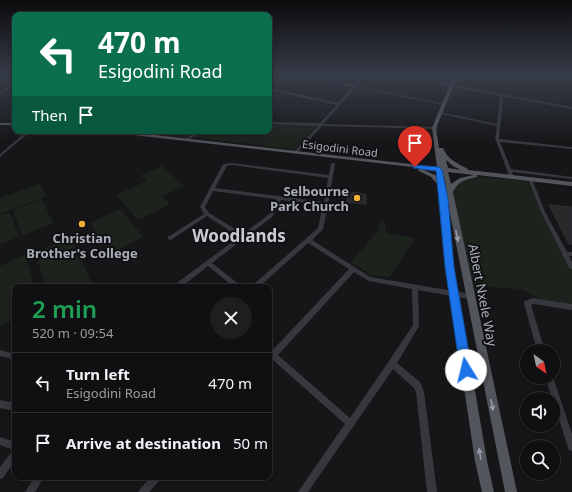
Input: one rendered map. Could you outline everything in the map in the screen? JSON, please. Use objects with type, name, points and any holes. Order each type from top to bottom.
[{"type":"main road","name":"Albert Nxele Way","points":[[447,98],[440,113],[436,128],[442,170],[449,194],[510,492]]},
{"type":"main road","points":[[0,124],[12,124]]},
{"type":"main road","name":"Esigodini Road","points":[[134,134],[572,184]]},
{"type":"main road","points":[[415,167],[432,162],[440,155],[455,165],[472,173]]},
{"type":"main road","points":[[409,166],[429,174],[441,185]]},
{"type":"main road","name":"Albert Nxele Way","points":[[442,170],[441,185],[454,293],[481,461],[488,492]]},
{"type":"main road","points":[[449,194],[452,186],[459,180],[485,174]]},
{"type":"street","points":[[311,98],[339,104]]},
{"type":"street","points":[[295,153],[344,98]]},
{"type":"street","points":[[414,98],[444,104]]},
{"type":"street","points":[[502,98],[497,140],[512,177]]},
{"type":"street","points":[[518,98],[572,108]]},
{"type":"street","points":[[440,113],[498,125]]},
{"type":"street","points":[[272,123],[436,128]]},
{"type":"street","points":[[0,156],[26,134]]},
{"type":"street","points":[[187,140],[194,134]]},
{"type":"street","points":[[497,140],[572,148]]},
{"type":"street","points":[[242,236],[207,214],[202,205],[224,166],[229,164],[331,177]]},
{"type":"street","points":[[258,284],[308,240],[322,225],[333,164]]},
{"type":"street","points":[[510,170],[572,178]]},
{"type":"street","points":[[530,179],[564,254],[572,267]]},
{"type":"street","points":[[212,189],[326,204]]},
{"type":"street","points":[[180,284],[273,213],[279,198]]},
{"type":"street","points":[[170,238],[207,214]]},
{"type":"street","points":[[308,240],[369,280],[469,296]]},
{"type":"street","points":[[564,254],[572,254]]},
{"type":"street","points":[[208,263],[234,284]]},
{"type":"street","points":[[272,356],[352,270]]},
{"type":"street","points":[[303,492],[392,364],[417,324],[415,288]]},
{"type":"street","points":[[539,344],[527,303],[533,301],[572,307]]},
{"type":"street","points":[[0,353],[12,356]]},
{"type":"street","points":[[272,358],[350,423]]},
{"type":"street","points":[[392,364],[417,385],[420,392],[432,492]]},
{"type":"street","points":[[551,384],[572,447]]},
{"type":"street","points":[[0,404],[12,406]]},
{"type":"street","points":[[0,441],[12,445]]},
{"type":"street","points":[[0,475],[12,457]]},
{"type":"street","points":[[30,492],[38,480]]},
{"type":"street","points":[[143,492],[154,480]]},
{"type":"shaded area","points":[[272,124],[318,125],[295,150],[192,137],[196,134],[272,134]]},
{"type":"shaded area","points":[[151,134],[192,134],[186,138]]},
{"type":"shaded area","points":[[162,166],[184,186],[162,196],[170,204],[138,220],[116,195],[147,181],[141,175]]},
{"type":"shaded area","points":[[478,177],[527,181],[572,269],[572,304],[541,299],[521,289],[488,287],[471,293],[453,190],[455,185],[468,178]]},
{"type":"shaded area","points":[[40,184],[47,196],[0,214],[0,198]]},
{"type":"shaded area","points":[[42,199],[53,223],[22,236],[13,210]]},
{"type":"shaded area","points":[[120,209],[143,237],[111,254],[90,223]]},
{"type":"shaded area","points":[[10,212],[19,237],[0,244],[0,215]]},
{"type":"shaded area","points":[[379,221],[385,221],[386,233],[415,238],[390,277],[371,275],[351,262],[379,230]]},
{"type":"shaded area","points":[[71,237],[92,284],[45,284],[35,253]]},
{"type":"shaded area","points":[[25,255],[34,284],[12,284],[12,320],[0,326],[0,266]]},
{"type":"building","name":"Selbourne Park Church","points":[[355,192],[366,195],[366,204],[347,202],[348,194]]},
{"type":"building","points":[[549,205],[572,207],[572,244],[569,244]]},
{"type":"place","name":"Selbourne Park Church","points":[[357,198]]},
{"type":"place","name":"Christian Brother's College","points":[[82,224]]},
{"type":"district","name":"Woodlands","points":[[239,235]]},
{"type":"route","points":[[415,167],[439,170],[444,199],[450,267],[466,370]]}]
